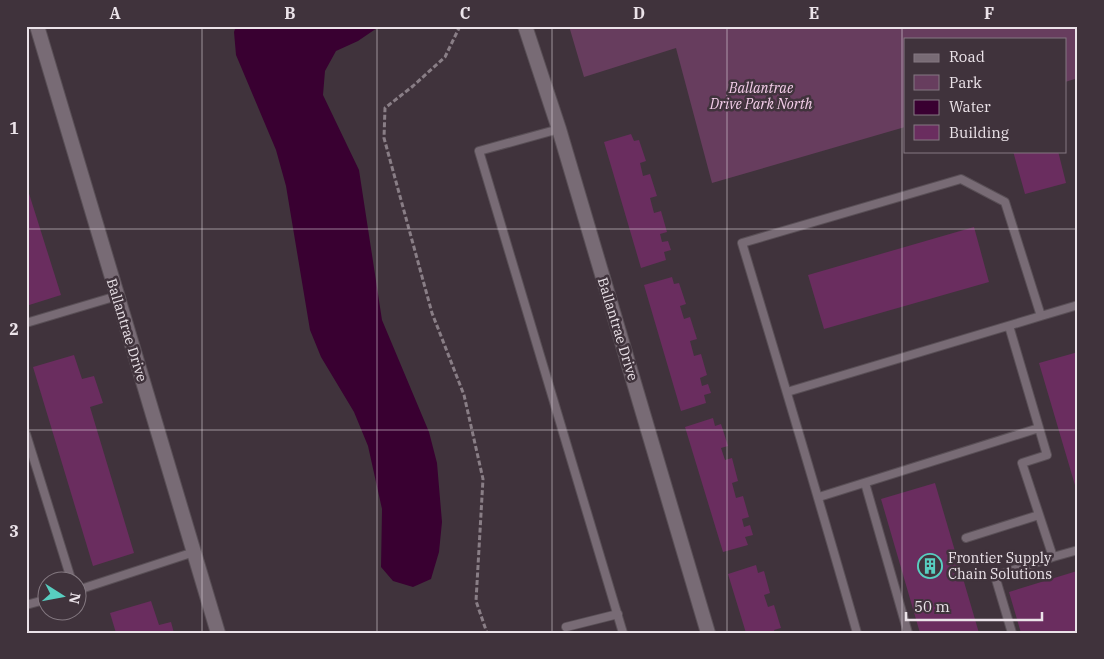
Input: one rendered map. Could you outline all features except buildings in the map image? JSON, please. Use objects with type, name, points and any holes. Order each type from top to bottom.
[{"type":"street","name":"Ballantrae Drive","points":[[37,26],[218,633]]},
{"type":"street","name":"Ballantrae Drive","points":[[525,26],[559,129],[708,633]]},
{"type":"lane","points":[[559,129],[479,151],[624,633]]},
{"type":"lane","points":[[857,633],[819,497],[742,243],[961,179],[1005,202],[1041,316]]},
{"type":"lane","points":[[26,323],[117,296]]},
{"type":"lane","points":[[787,392],[1078,305]]},
{"type":"lane","points":[[1009,326],[1047,455],[1022,463],[1053,557]]},
{"type":"lane","points":[[819,497],[1039,428]]},
{"type":"lane","points":[[26,434],[69,572]]},
{"type":"lane","points":[[865,483],[908,633]]},
{"type":"lane","points":[[966,538],[1039,515]]},
{"type":"lane","points":[[1012,633],[996,576],[1078,550]]},
{"type":"lane","points":[[88,587],[194,552]]},
{"type":"lane","points":[[566,627],[618,614]]},
{"type":"path","points":[[460,26],[445,56],[413,86],[385,108],[384,138],[432,313],[464,395],[483,479],[476,600],[486,633]]},
{"type":"green space","name":"Ballantrae Drive Park North","points":[[569,26],[1078,26],[1078,78],[1066,82],[1066,38],[904,38],[904,127],[712,183],[676,48],[584,77]]},
{"type":"water","points":[[236,26],[380,26],[358,41],[336,51],[325,71],[323,95],[359,170],[382,320],[429,432],[437,463],[442,522],[439,552],[431,579],[413,587],[393,581],[381,567],[382,509],[368,446],[354,412],[321,357],[310,330],[286,186],[276,150],[236,55],[234,32]]},
{"type":"place","name":"Frontier Supply Chain Solutions","points":[[930,566]]}]
